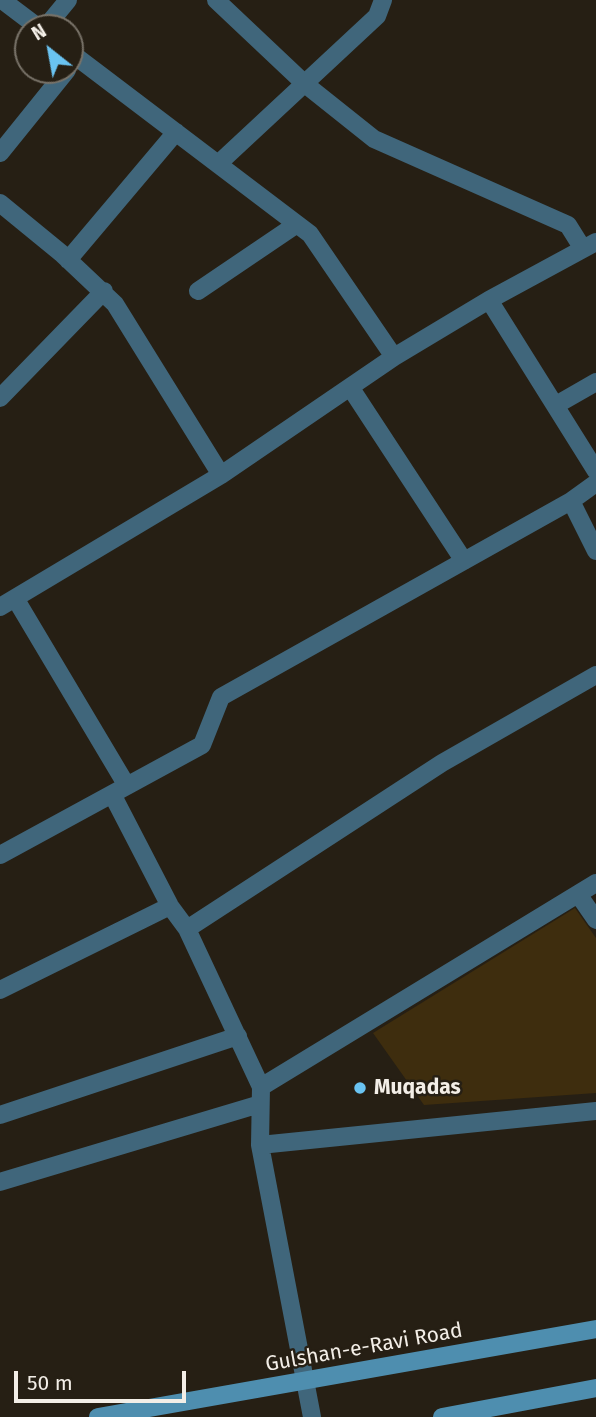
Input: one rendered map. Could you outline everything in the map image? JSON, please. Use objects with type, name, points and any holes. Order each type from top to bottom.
[{"type":"main road","name":"Gulshan-e-Ravi Road","points":[[98,1417],[596,1329]]},
{"type":"main road","points":[[442,1417],[596,1388]]},
{"type":"street","points":[[2,0],[20,14]]},
{"type":"street","points":[[56,14],[68,0]]},
{"type":"street","points":[[216,0],[305,84],[374,139],[568,225],[590,246],[489,300],[394,358],[221,475],[8,603],[120,790],[170,906],[187,929],[238,1036],[261,1096],[260,1144],[312,1417]]},
{"type":"street","points":[[218,164],[377,16],[383,0]]},
{"type":"street","points":[[84,71],[176,132],[310,234],[394,358]]},
{"type":"street","points":[[0,153],[54,84]]},
{"type":"street","points":[[68,260],[176,132]]},
{"type":"street","points":[[0,203],[104,291],[115,304],[221,475]]},
{"type":"street","points":[[198,291],[297,224]]},
{"type":"street","points":[[0,398],[104,291]]},
{"type":"street","points":[[489,300],[596,471]]},
{"type":"street","points":[[556,405],[596,382]]},
{"type":"street","points":[[350,387],[464,561]]},
{"type":"street","points":[[0,855],[202,745],[222,697],[571,501],[596,484]]},
{"type":"street","points":[[571,501],[596,551]]},
{"type":"street","points":[[187,929],[442,763],[596,675]]},
{"type":"street","points":[[0,1182],[261,1096],[596,883]]},
{"type":"street","points":[[578,894],[596,920]]},
{"type":"street","points":[[0,990],[170,906]]},
{"type":"street","points":[[0,1115],[238,1036]]},
{"type":"street","points":[[260,1144],[596,1111]]},
{"type":"shaded area","points":[[575,908],[596,938],[596,1093],[424,1105],[373,1033]]},
{"type":"place","name":"Muqadas","points":[[360,1088]]}]
